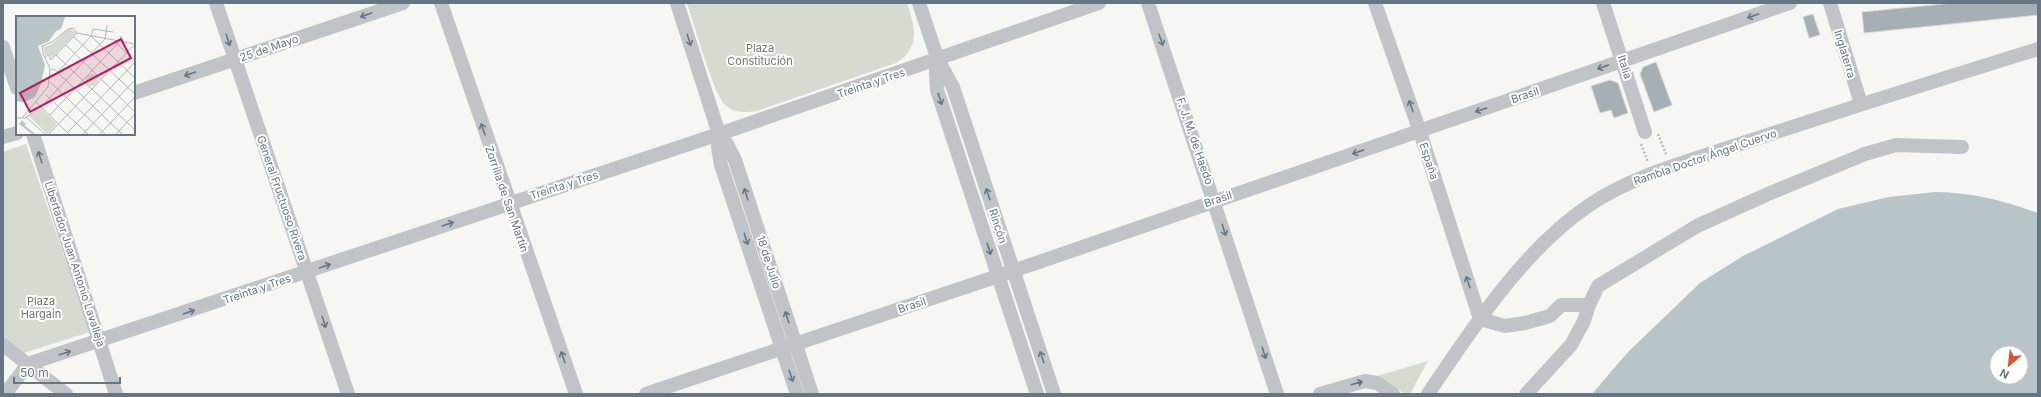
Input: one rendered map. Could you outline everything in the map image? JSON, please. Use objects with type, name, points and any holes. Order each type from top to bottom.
[{"type":"street","name":"General Fructuoso Rivera","points":[[216,3],[348,394]]},
{"type":"street","name":"25 de Mayo","points":[[135,93],[403,3]]},
{"type":"street","name":"Zorrilla de San Martín","points":[[441,3],[509,204],[576,394]]},
{"type":"street","name":"18 de Julio","points":[[677,3],[719,134],[718,147],[721,165],[797,394]]},
{"type":"street","name":"Rincón","points":[[919,3],[938,60],[953,87],[1054,394]]},
{"type":"street","name":"Treinta y Tres","points":[[28,364],[719,134],[938,60],[1099,3]]},
{"type":"street","name":"F. J. M. de Haedo","points":[[1148,3],[1215,200],[1277,394]]},
{"type":"street","name":"España","points":[[1375,3],[1420,132],[1480,319]]},
{"type":"street","name":"Italia","points":[[1603,3],[1623,60],[1651,130]]},
{"type":"street","name":"Brasil","points":[[646,394],[1013,271],[1215,200],[1420,132],[1790,3]]},
{"type":"street","name":"Inglaterra","points":[[1830,3],[1861,104]]},
{"type":"street","points":[[3,47],[16,85]]},
{"type":"street","name":"Rambla Doctor Ángel Cuervo","points":[[1428,394],[1480,319],[1523,266],[1555,233],[1588,206],[1606,195],[1661,171],[1861,104],[2038,49]]},
{"type":"street","name":"Rincón","points":[[938,60],[936,72],[937,90],[1037,394]]},
{"type":"street","points":[[3,137],[16,132]]},
{"type":"street","name":"18 de Julio","points":[[719,134],[728,144],[736,160],[812,394]]},
{"type":"street","name":"Libertador Juan Antonio Lavalleja","points":[[33,135],[116,394]]},
{"type":"street","points":[[1526,394],[1571,345],[1584,321],[1589,305],[1598,286],[1697,226],[1768,194],[1865,154],[1896,145],[1962,147]]},
{"type":"street","points":[[1480,319],[1505,326],[1525,323],[1550,316],[1561,305],[1589,305]]},
{"type":"street","points":[[3,345],[66,394]]},
{"type":"street","points":[[6,394],[28,364]]},
{"type":"street","points":[[1320,394],[1365,381],[1377,383],[1393,394]]},
{"type":"path","points":[[1651,130],[1664,149]]},
{"type":"green space","name":"Plaza Constitución","points":[[687,3],[907,3],[914,28],[913,43],[904,57],[896,63],[757,111],[740,112],[729,108],[720,98],[710,73]]},
{"type":"green space","name":"Plaza Hargain","points":[[26,144],[90,332],[24,353],[3,337],[3,152]]},
{"type":"green space","points":[[1428,361],[1410,394],[1405,394],[1377,376]]},
{"type":"shaded area","points":[[1935,192],[1963,194],[2000,201],[2038,213],[2038,394],[1592,394],[1628,352],[1700,283],[1743,256],[1838,209],[1889,197]]},
{"type":"building","points":[[1953,3],[2038,3],[2038,15],[1864,33],[1862,12]]},
{"type":"building","points":[[1813,14],[1820,35],[1809,38],[1803,17]]},
{"type":"building","points":[[1656,62],[1672,105],[1654,112],[1640,74],[1643,67]]},
{"type":"building","points":[[1610,80],[1618,83],[1628,113],[1614,118],[1611,110],[1600,113],[1591,86]]}]
